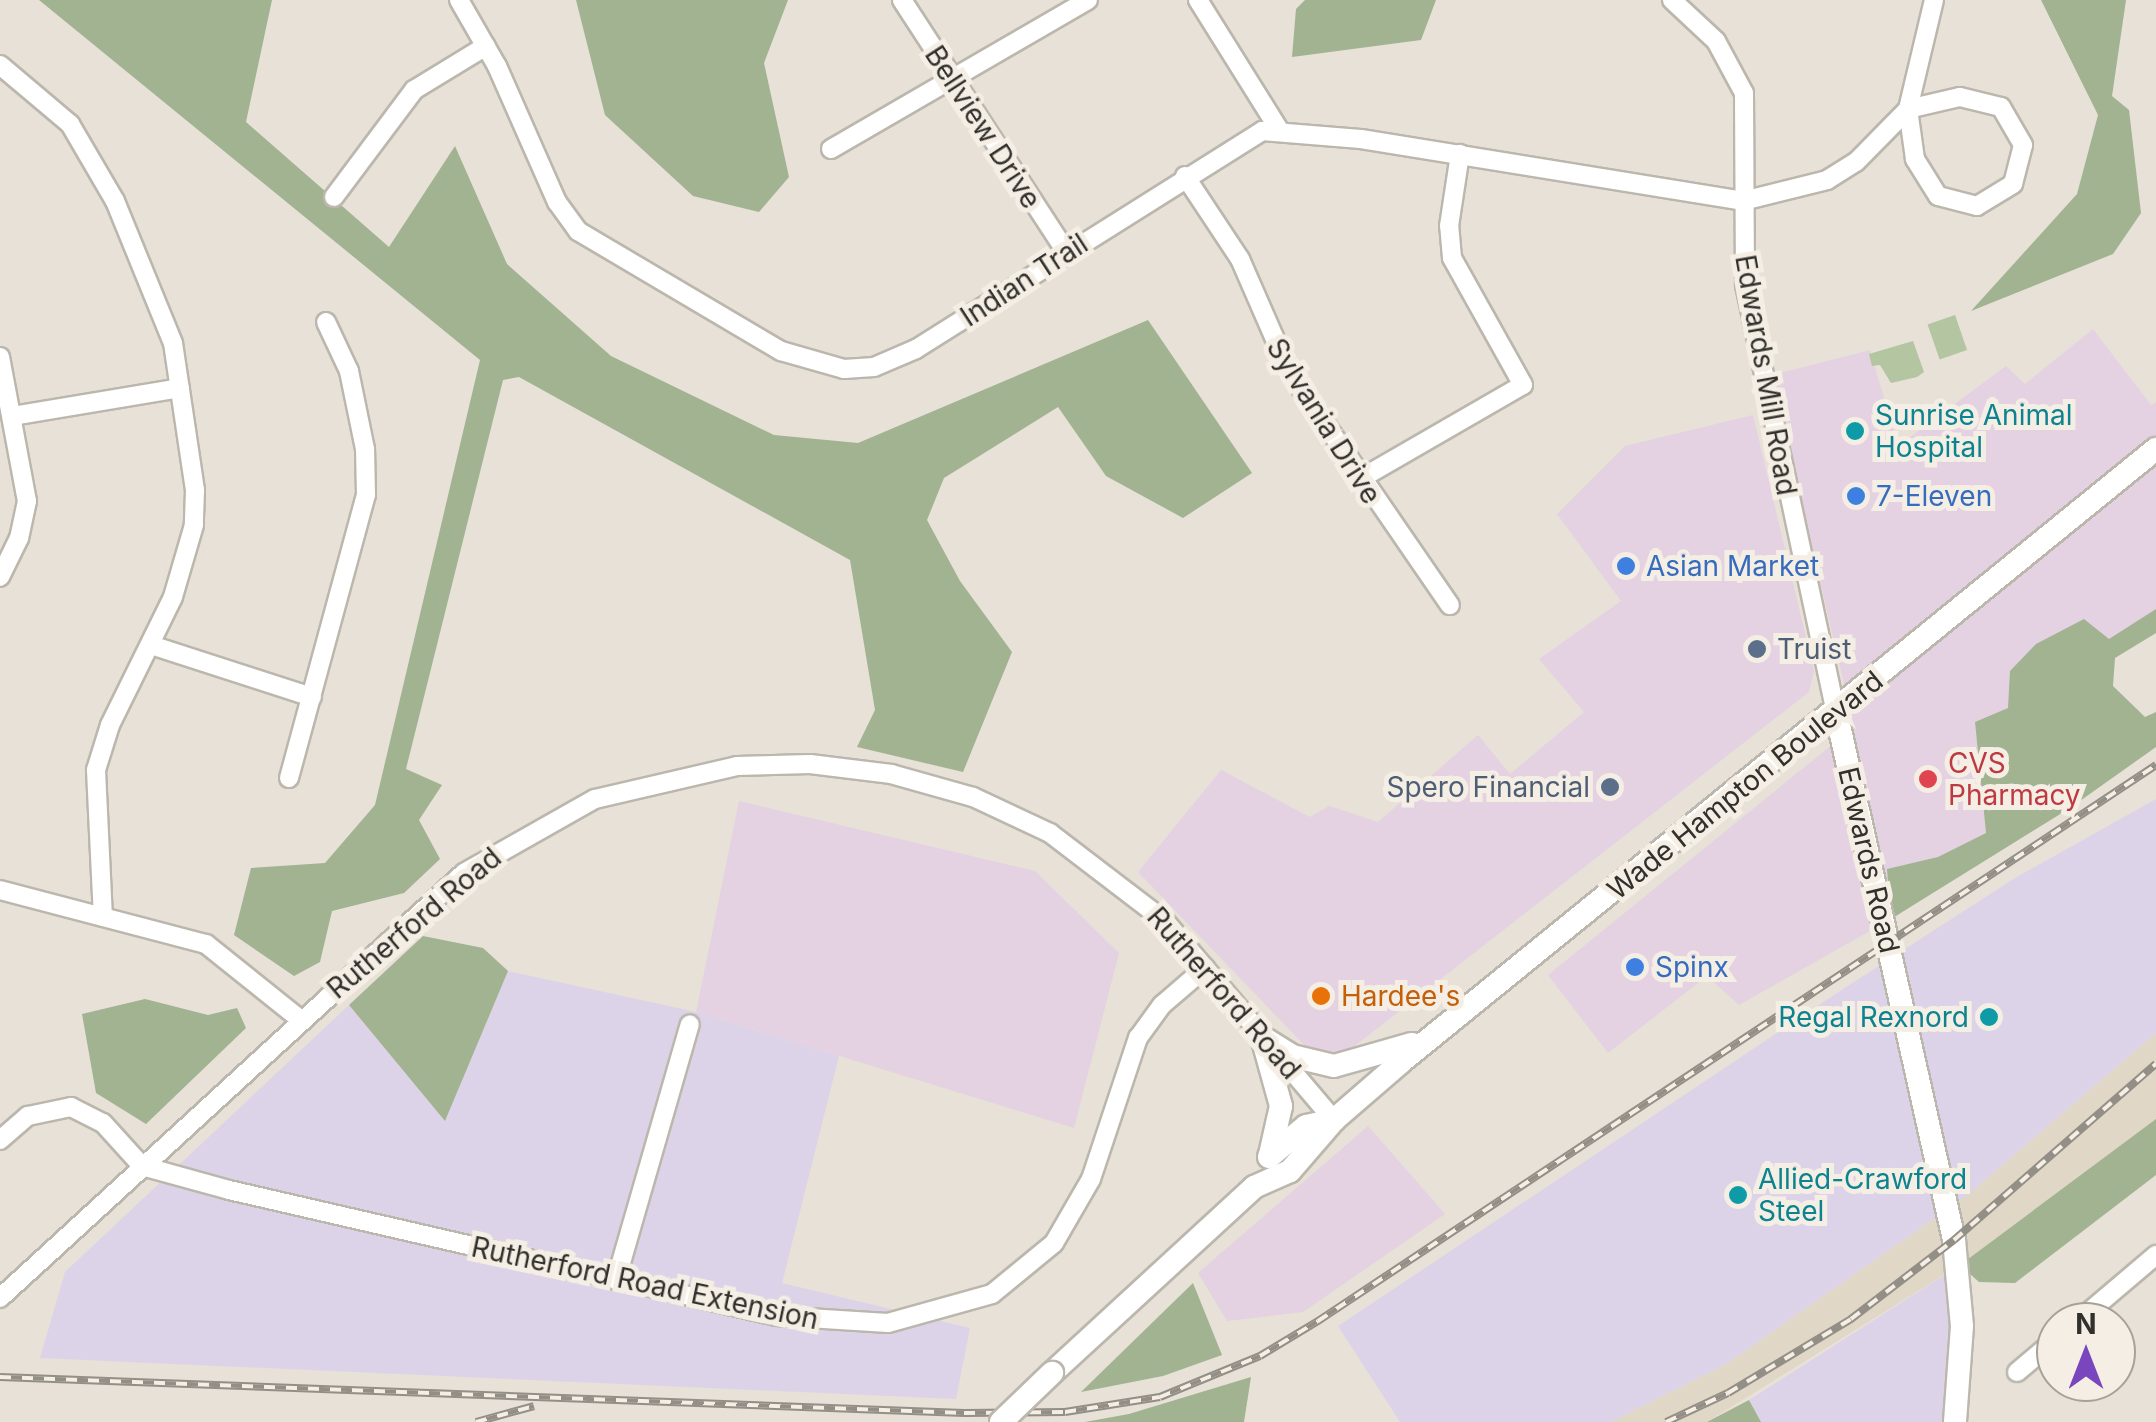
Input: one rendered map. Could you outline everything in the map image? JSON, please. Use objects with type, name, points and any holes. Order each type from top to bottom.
[{"type":"main road","name":"Wade Hampton Boulevard","points":[[1000,1422],[1254,1187],[1290,1172],[1334,1120],[1434,1036],[2156,449]]},
{"type":"main road","name":"Edwards Road","points":[[1836,712],[1954,1240],[1962,1326],[1956,1422]]},
{"type":"main road","points":[[1262,1037],[1292,1056],[1334,1066],[1434,1036]]},
{"type":"main road","points":[[1262,1037],[1281,1106],[1270,1155]]},
{"type":"main road","name":"Wade Hampton Boulevard","points":[[1254,1187],[1270,1155],[1306,1126],[1334,1120]]},
{"type":"street","name":"Indian Trail","points":[[459,0],[486,46],[557,202],[578,231],[712,313],[805,361],[844,369],[896,360],[1254,133],[1278,128]]},
{"type":"street","name":"Bellview Drive","points":[[902,0],[1067,253]]},
{"type":"street","points":[[831,149],[1088,0]]},
{"type":"street","points":[[1198,0],[1278,128],[1743,201],[1835,176],[1908,109],[1960,97],[2001,107],[2023,144],[2013,184],[1977,206],[1938,196],[1920,173],[1908,109],[1934,0]]},
{"type":"street","name":"Edwards Mill Road","points":[[1672,0],[1716,41],[1744,93],[1749,125],[1743,201],[1750,320],[1836,712]]},
{"type":"street","points":[[334,197],[414,90],[486,46]]},
{"type":"street","points":[[0,65],[52,107],[87,148],[159,306],[180,388],[194,525],[151,645],[110,725],[96,770],[93,821],[103,916]]},
{"type":"street","points":[[1360,480],[1524,385],[1452,258],[1448,226],[1460,154]]},
{"type":"street","name":"Sylvania Drive","points":[[1185,176],[1240,258],[1288,371],[1360,480],[1450,604]]},
{"type":"street","points":[[289,778],[366,495],[365,450],[349,371],[326,322]]},
{"type":"street","points":[[0,357],[27,501],[20,538],[0,577]]},
{"type":"street","points":[[13,416],[180,388]]},
{"type":"street","points":[[151,645],[312,698]]},
{"type":"street","name":"Rutherford Road","points":[[0,1298],[444,890],[502,846],[595,800],[645,783],[749,765],[892,774],[1021,818],[1139,897],[1334,1120]]},
{"type":"street","points":[[0,890],[206,944],[302,1020]]},
{"type":"street","name":"Rutherford Road Extension","points":[[142,1166],[776,1316],[848,1324],[925,1318],[992,1294],[1036,1262],[1070,1222],[1091,1179],[1138,1038],[1162,1005],[1205,968]]},
{"type":"street","points":[[616,1280],[690,1024]]},
{"type":"street","points":[[0,1140],[28,1116],[71,1107],[103,1123],[142,1166]]},
{"type":"street","points":[[2100,1302],[2156,1255]]},
{"type":"street","points":[[2017,1372],[2036,1356]]},
{"type":"shaded area","points":[[2093,329],[2151,405],[2156,402],[2156,609],[2008,708],[1975,723],[1986,833],[1938,858],[1887,869],[1891,919],[1739,1005],[1707,976],[1608,1053],[1548,975],[1854,727],[1772,375],[1870,350],[1898,446],[2006,366],[2025,384]]},
{"type":"shaded area","points":[[1753,415],[1814,671],[1809,692],[1356,1045],[1335,1055],[1308,1049],[1138,872],[1221,770],[1310,817],[1329,806],[1378,822],[1478,735],[1510,774],[1584,712],[1539,659],[1621,601],[1557,514],[1625,446]]},
{"type":"shaded area","points":[[2156,799],[2156,1033],[1969,1194],[1725,1365],[1611,1422],[1400,1422],[1338,1326],[2015,878]]},
{"type":"shaded area","points":[[739,801],[1035,871],[1119,953],[1074,1128],[696,1012]]},
{"type":"shaded area","points":[[508,971],[696,1012],[839,1056],[782,1283],[970,1328],[956,1399],[40,1358],[65,1272],[349,1005],[445,1120]]},
{"type":"shaded area","points":[[2156,1033],[2156,1119],[1960,1265],[1707,1422],[1611,1422],[1725,1365],[1969,1194]]},
{"type":"shaded area","points":[[1368,1126],[1445,1214],[1303,1312],[1227,1321],[1198,1273]]},
{"type":"shaded area","points":[[1960,1265],[1954,1422],[1761,1422],[1749,1400]]},
{"type":"green space","points":[[39,0],[272,0],[246,122],[389,247],[455,146],[507,264],[611,356],[774,435],[858,443],[1148,320],[1252,473],[1183,518],[1106,476],[1058,407],[944,478],[927,520],[960,581],[1012,652],[963,772],[857,747],[875,710],[850,560],[519,377],[503,380],[406,769],[442,785],[419,820],[440,859],[404,893],[332,911],[320,962],[294,976],[234,935],[251,868],[325,863],[375,805],[480,360]]},
{"type":"green space","points":[[576,0],[788,0],[764,63],[789,177],[759,212],[693,196],[605,115]]},
{"type":"green space","points":[[1305,0],[1436,0],[1421,40],[1292,57],[1296,9]]},
{"type":"green space","points":[[2041,0],[2126,0],[2112,96],[2129,110],[2141,213],[2113,254],[1971,311],[2077,194],[2098,115]]},
{"type":"green space","points":[[1955,315],[1967,350],[1940,359],[1928,324]]},
{"type":"green space","points":[[1913,341],[1924,372],[1917,377],[1891,383],[1880,365],[1872,366],[1869,354]]},
{"type":"green space","points":[[2156,609],[2156,633],[2115,658],[2113,686],[2145,717],[2156,712],[2156,747],[2070,808],[1891,919],[1887,869],[1938,857],[1986,833],[1975,722],[2008,708],[2010,671],[2036,644],[2084,619],[2109,639]]},
{"type":"green space","points":[[423,936],[483,948],[508,971],[445,1121],[349,1005]]},
{"type":"green space","points":[[145,999],[208,1015],[237,1008],[246,1028],[146,1124],[96,1093],[82,1014]]},
{"type":"green space","points":[[2156,1119],[2156,1175],[2015,1283],[1979,1282],[1960,1265]]},
{"type":"green space","points":[[1193,1283],[1222,1355],[1163,1376],[1081,1392]]},
{"type":"green space","points":[[1251,1377],[1244,1422],[1085,1422],[1129,1414]]},
{"type":"green space","points":[[1749,1400],[1761,1422],[1707,1422]]},
{"type":"railway","points":[[0,1377],[964,1413],[1065,1412],[1160,1397],[1260,1356],[1318,1321],[2156,765]]},
{"type":"railway","points":[[1666,1422],[1728,1393],[1851,1319],[1954,1240],[2156,1064]]},
{"type":"railway","points":[[476,1422],[534,1406]]},
{"type":"place","name":"Sunrise Animal Hospital","points":[[1855,431]]},
{"type":"place","name":"7-Eleven","points":[[1856,496]]},
{"type":"place","name":"Asian Market","points":[[1626,566]]},
{"type":"place","name":"Truist","points":[[1757,649]]},
{"type":"place","name":"CVS Pharmacy","points":[[1928,779]]},
{"type":"place","name":"Spero Financial","points":[[1610,787]]},
{"type":"place","name":"Spinx","points":[[1635,967]]},
{"type":"place","name":"Hardee's","points":[[1321,996]]},
{"type":"place","name":"Regal Rexnord","points":[[1989,1017]]},
{"type":"place","name":"Allied-Crawford Steel","points":[[1738,1195]]}]
